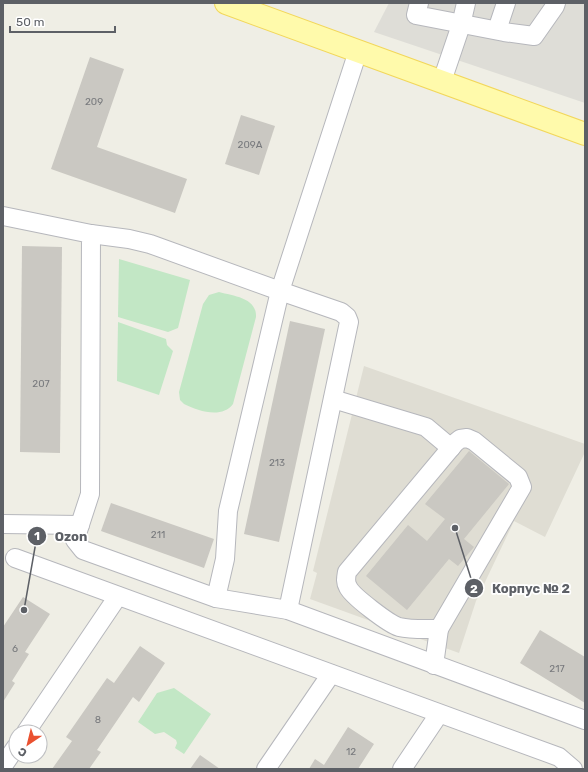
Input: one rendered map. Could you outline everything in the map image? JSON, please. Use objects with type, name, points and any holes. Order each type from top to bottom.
[{"type":"main road","points":[[226,3],[585,134]]},
{"type":"street","points":[[419,3],[416,15],[504,32],[534,36],[556,3]]},
{"type":"street","points":[[442,81],[461,24],[466,3]]},
{"type":"street","points":[[496,30],[506,3]]},
{"type":"street","points":[[216,598],[225,559],[228,511],[280,291],[358,51]]},
{"type":"street","points":[[3,216],[91,234],[129,239],[150,244],[342,312],[347,317],[349,322],[348,328],[288,610]]},
{"type":"street","points":[[91,234],[90,494],[75,540],[83,550],[216,598],[288,610],[585,720]]},
{"type":"street","points":[[333,399],[426,427],[451,448]]},
{"type":"street","points":[[434,664],[439,629],[522,487],[518,477],[474,441],[466,438],[460,439],[451,448],[347,572],[346,579],[350,591],[387,622],[404,628],[439,629]]},
{"type":"street","points":[[3,524],[80,525]]},
{"type":"street","points":[[15,558],[559,758],[573,769]]},
{"type":"street","points":[[31,724],[118,596]]},
{"type":"street","points":[[266,769],[331,674]]},
{"type":"street","points":[[402,769],[439,714]]},
{"type":"shaded area","points":[[389,3],[585,3],[585,103],[374,32]]},
{"type":"shaded area","points":[[364,366],[585,444],[585,452],[545,537],[514,521],[476,601],[459,653],[310,599],[317,573],[313,571]]},
{"type":"green space","points":[[119,259],[190,280],[178,328],[168,332],[118,317]]},
{"type":"green space","points":[[219,292],[244,299],[249,302],[253,306],[256,317],[233,404],[228,409],[223,411],[210,412],[196,409],[184,404],[180,400],[179,392],[203,304],[209,295]]},
{"type":"green space","points":[[118,322],[166,339],[167,345],[173,351],[159,395],[117,381]]},
{"type":"green space","points":[[174,688],[211,714],[184,754],[175,748],[177,743],[176,740],[164,732],[155,734],[138,722],[157,693]]},
{"type":"building","points":[[90,57],[124,69],[97,147],[187,179],[175,213],[51,169]]},
{"type":"building","points":[[241,115],[275,126],[259,175],[225,164]]},
{"type":"building","points":[[22,246],[62,247],[60,453],[20,452]]},
{"type":"building","points":[[290,321],[325,329],[279,542],[244,534]]},
{"type":"building","points":[[469,451],[509,484],[464,539],[474,547],[458,566],[449,559],[407,610],[366,576],[408,525],[427,541],[445,519],[425,504]]},
{"type":"building","points":[[111,503],[214,539],[204,568],[101,531]]},
{"type":"building","points":[[23,597],[50,614],[25,652],[29,654],[12,681],[15,683],[3,702],[3,627]]},
{"type":"building","points":[[540,630],[585,657],[585,703],[520,663]]},
{"type":"building","points":[[140,646],[165,663],[139,702],[133,697],[97,750],[101,752],[89,769],[52,769],[72,741],[66,737],[107,678],[114,683]]},
{"type":"building","points":[[348,727],[374,744],[358,769],[309,769],[315,759],[324,765]]},
{"type":"building","points":[[200,755],[220,769],[190,769]]},
{"type":"place","name":"Корпус № 2","points":[[455,528]]},
{"type":"place","name":"Ozon","points":[[24,610]]}]
